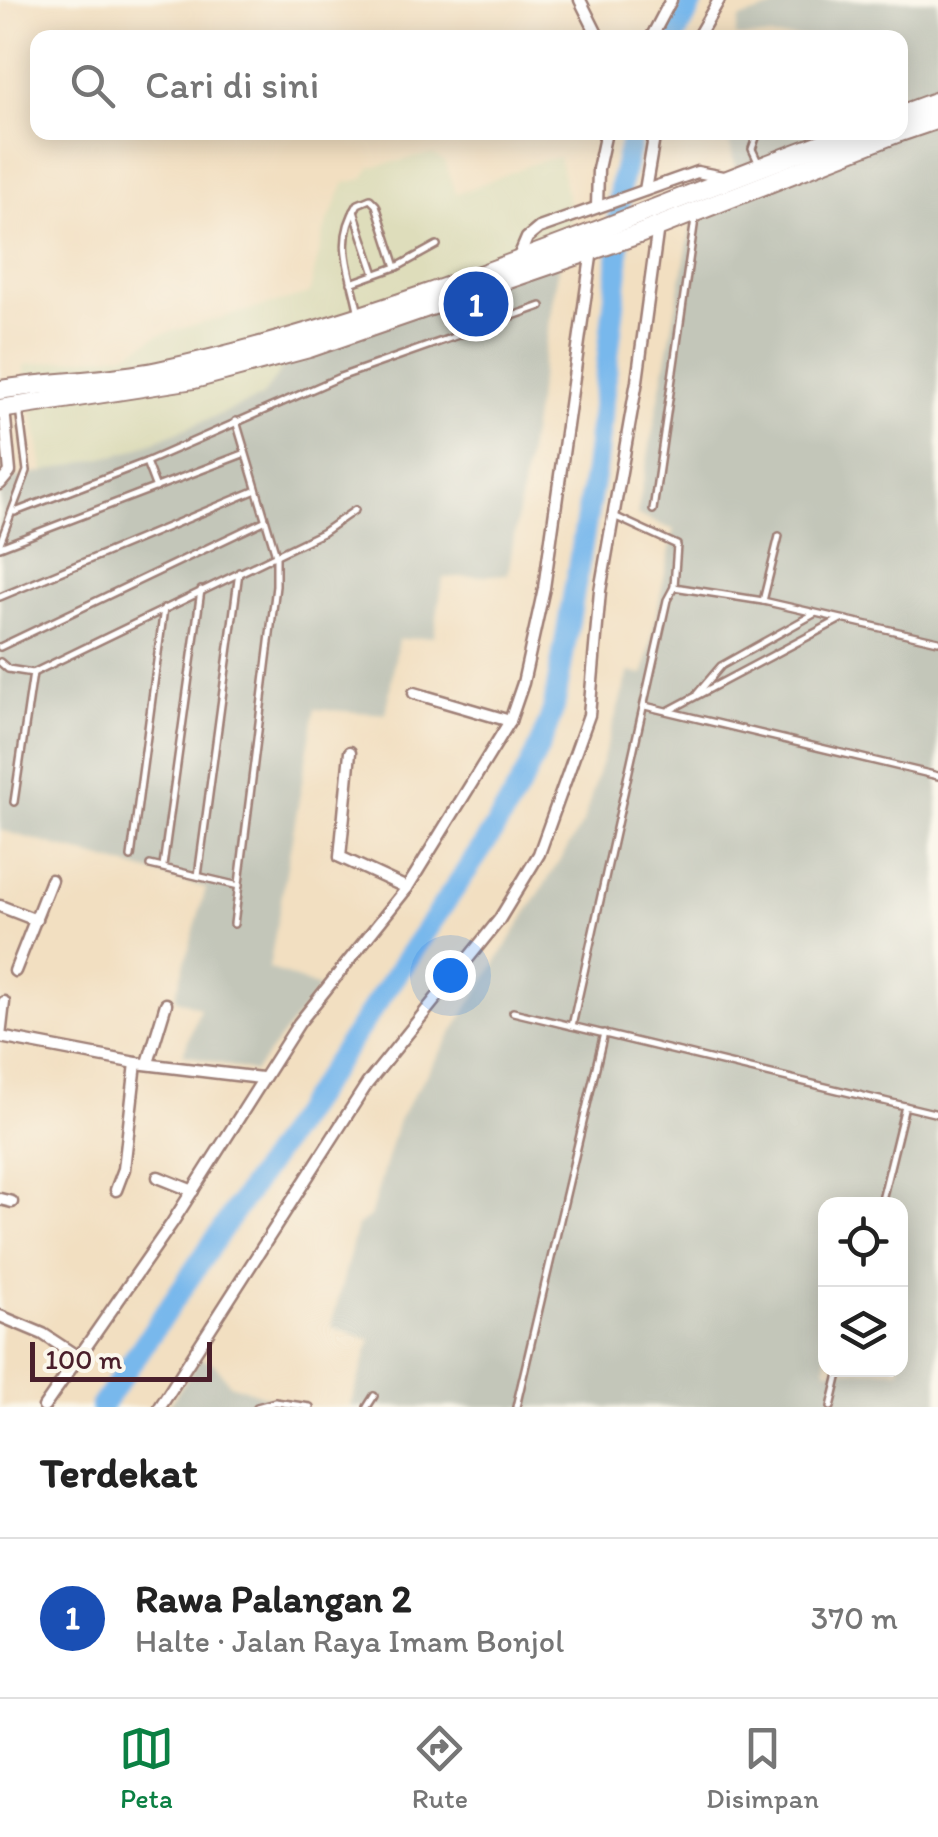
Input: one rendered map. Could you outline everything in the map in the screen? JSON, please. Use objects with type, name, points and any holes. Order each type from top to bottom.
[{"type":"highway","points":[[908,112],[938,101]]},
{"type":"highway","points":[[908,129],[938,119]]},
{"type":"highway","points":[[8,400],[194,379],[309,348],[596,242],[731,178],[831,140]]},
{"type":"highway","points":[[637,225],[658,225],[879,140]]},
{"type":"highway","points":[[8,400],[157,371],[358,314],[518,260],[596,242]]},
{"type":"street","points":[[580,0],[595,30]]},
{"type":"street","points":[[655,30],[671,0]]},
{"type":"street","points":[[702,30],[719,0]]},
{"type":"street","points":[[601,206],[598,169],[604,140]]},
{"type":"street","points":[[642,192],[653,140]]},
{"type":"street","points":[[518,260],[526,238],[539,228],[698,172],[731,178]]},
{"type":"street","points":[[160,1407],[367,1084],[499,920],[539,854],[589,716],[594,635],[658,225]]},
{"type":"street","points":[[44,1407],[193,1191],[299,1023],[406,888],[510,721],[523,683],[544,588],[596,242]]},
{"type":"street","points":[[0,484],[10,472],[8,400]]},
{"type":"street","points":[[414,694],[510,721]]},
{"type":"street","points":[[350,752],[340,856],[406,888]]},
{"type":"street","points":[[14,971],[51,880]]},
{"type":"street","points":[[0,906],[36,920]]},
{"type":"street","points":[[4,1002],[0,1037],[142,1063],[261,1078]]},
{"type":"street","points":[[116,1190],[124,1170],[142,1063],[166,1004]]},
{"type":"street","points":[[158,1176],[193,1191]]},
{"type":"street","points":[[0,1316],[43,1334],[78,1357]]},
{"type":"lane","points":[[755,140],[752,148],[760,166]]},
{"type":"lane","points":[[358,314],[342,243],[354,211],[365,200],[376,205],[395,269]]},
{"type":"lane","points":[[354,211],[375,275]]},
{"type":"lane","points":[[653,510],[696,211]]},
{"type":"lane","points":[[351,283],[395,269],[437,245]]},
{"type":"lane","points":[[14,512],[146,462],[340,377],[540,306]]},
{"type":"lane","points":[[0,545],[27,471],[8,400]]},
{"type":"lane","points":[[234,924],[267,686],[276,555],[236,420]]},
{"type":"lane","points":[[0,545],[244,454]]},
{"type":"lane","points":[[146,462],[156,488]]},
{"type":"lane","points":[[0,597],[254,490]]},
{"type":"lane","points":[[0,662],[8,669],[33,673],[322,533],[356,510]]},
{"type":"lane","points":[[572,1026],[667,600],[674,587],[677,545],[614,516]]},
{"type":"lane","points":[[0,647],[264,521]]},
{"type":"lane","points":[[763,601],[779,536]]},
{"type":"lane","points":[[198,876],[240,571]]},
{"type":"lane","points":[[674,587],[763,601],[938,641]]},
{"type":"lane","points":[[163,866],[201,590]]},
{"type":"lane","points":[[130,857],[164,607]]},
{"type":"lane","points":[[696,696],[721,666],[815,613]]},
{"type":"lane","points":[[668,711],[841,619]]},
{"type":"lane","points":[[14,802],[33,673]]},
{"type":"lane","points":[[646,706],[938,776]]},
{"type":"lane","points":[[150,865],[239,886]]},
{"type":"lane","points":[[514,1012],[938,1114]]},
{"type":"lane","points":[[516,1407],[604,1033]]},
{"type":"lane","points":[[883,1197],[905,1106]]},
{"type":"lane","points":[[831,1407],[838,1377]]},
{"type":"lane","points":[[367,1407],[374,1396]]},
{"type":"lane","points":[[256,1407],[275,1402],[310,1407]]},
{"type":"shaded area","points":[[798,0],[938,0],[938,1407],[350,1407],[371,1340],[331,1327],[357,1226],[370,1217],[398,1120],[583,823],[629,672],[644,675],[674,530],[637,515],[693,217],[742,194],[729,140],[908,140],[908,30],[737,30],[739,19]]},
{"type":"shaded area","points":[[432,154],[445,162],[456,194],[559,157],[572,217],[560,257],[296,350],[262,397],[128,452],[44,472],[24,365],[129,353],[158,335],[309,294],[325,228],[345,183],[363,179],[371,167]]},
{"type":"shaded area","points":[[560,257],[508,574],[443,578],[434,636],[398,640],[386,714],[315,709],[269,968],[319,988],[254,1072],[183,1054],[200,1008],[175,998],[206,888],[0,830],[0,482],[128,452],[262,397],[295,350]]},
{"type":"shaded area","points":[[200,1358],[215,1364],[230,1384],[296,1407],[168,1407]]},
{"type":"waterway","points":[[678,30],[694,0]]},
{"type":"waterway","points":[[101,1407],[484,845],[540,744],[554,707],[595,470],[618,269],[620,186],[631,140]]},
{"type":"place","name":"Rawa Palangan 2","points":[[476,304]]}]
